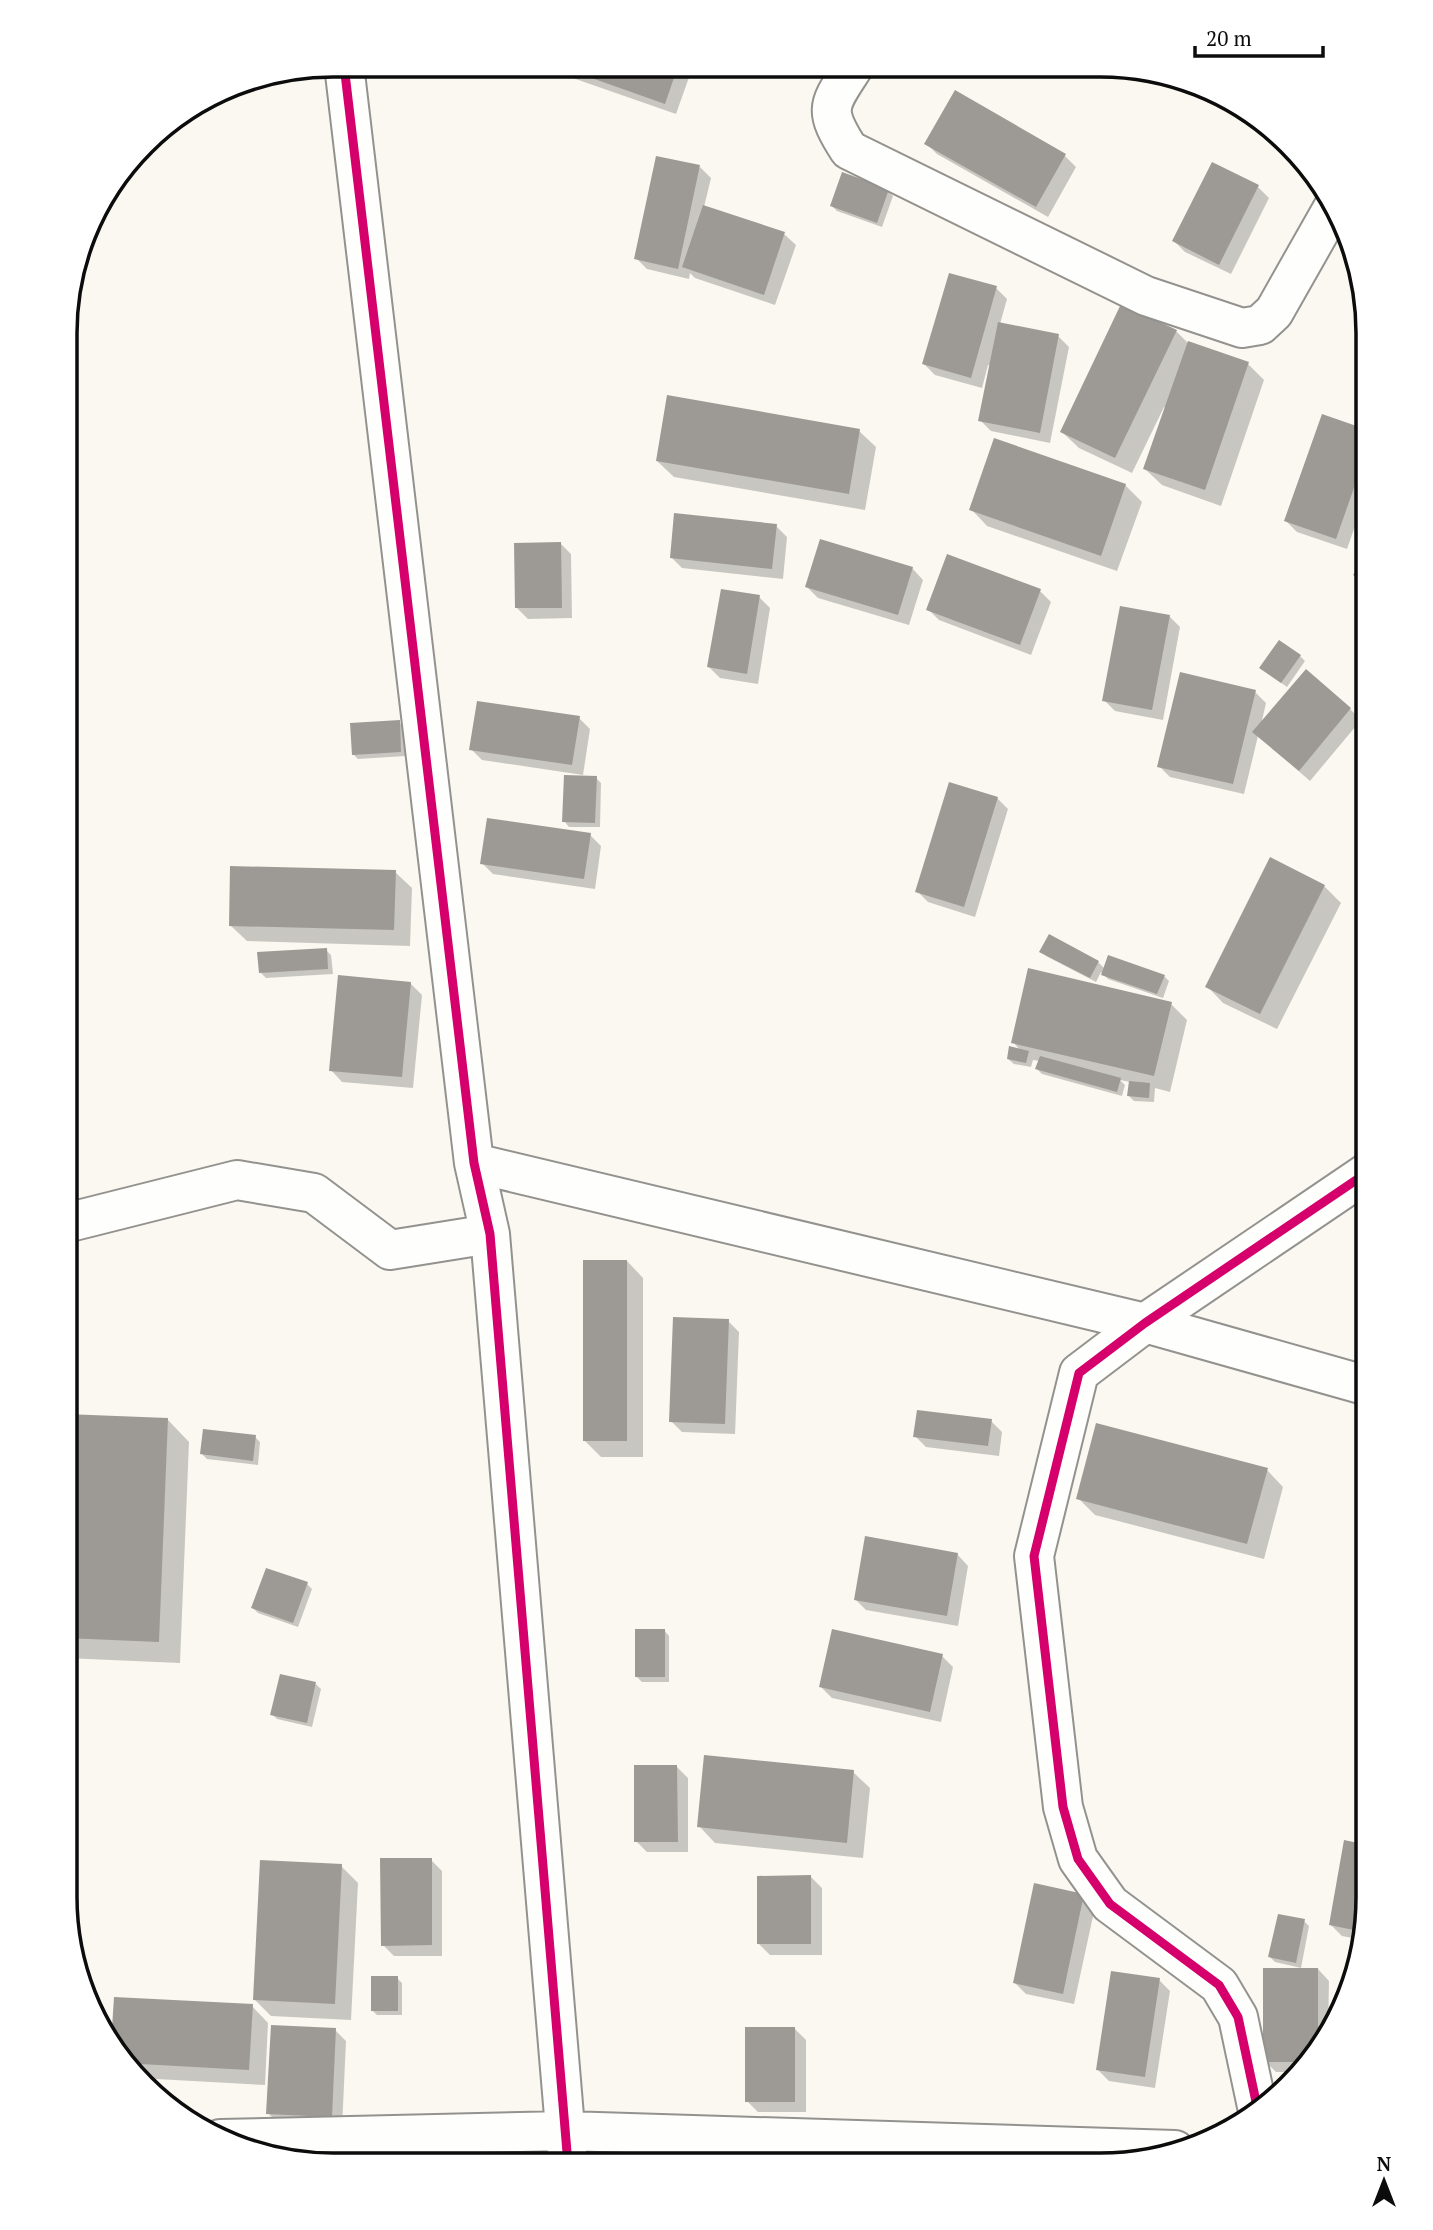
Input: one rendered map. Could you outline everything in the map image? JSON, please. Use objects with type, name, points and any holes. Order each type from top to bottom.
[{"type":"street","points":[[345,77],[474,1163],[490,1234],[567,2147]]},
{"type":"street","points":[[847,77],[831,102],[834,127],[849,150],[1146,296],[1242,328],[1260,325],[1274,312],[1328,216]]},
{"type":"street","points":[[474,1163],[1145,1323],[1356,1383]]},
{"type":"street","points":[[77,1220],[237,1180],[314,1194],[390,1250],[490,1234]]},
{"type":"street","points":[[1256,2100],[1238,2017],[1219,1984],[1110,1904],[1078,1859],[1063,1807],[1034,1556],[1079,1373],[1145,1323],[1356,1180]]},
{"type":"street","points":[[253,2140],[567,2147],[1140,2150]]},
{"type":"building","points":[[589,77],[674,77],[665,104]]},
{"type":"building","points":[[955,90],[1066,154],[1036,207],[924,144]]},
{"type":"building","points":[[656,156],[700,165],[678,269],[634,259]]},
{"type":"building","points":[[1212,162],[1259,185],[1219,265],[1172,241]]},
{"type":"building","points":[[842,172],[889,189],[877,223],[830,206]]},
{"type":"building","points":[[703,205],[785,232],[764,295],[682,267]]},
{"type":"building","points":[[949,273],[997,286],[971,378],[922,364]]},
{"type":"building","points":[[1121,304],[1177,330],[1115,458],[1060,432]]},
{"type":"building","points":[[998,322],[1059,334],[1040,433],[978,421]]},
{"type":"building","points":[[1188,341],[1249,362],[1205,490],[1143,469]]},
{"type":"building","points":[[667,395],[860,429],[849,494],[656,461]]},
{"type":"building","points":[[1322,414],[1356,426],[1356,482],[1336,539],[1284,521]]},
{"type":"building","points":[[994,438],[1126,484],[1101,556],[969,510]]},
{"type":"building","points":[[674,513],[777,524],[772,569],[670,558]]},
{"type":"building","points":[[820,539],[913,567],[898,615],[805,587]]},
{"type":"building","points":[[561,542],[562,608],[515,608],[514,543]]},
{"type":"building","points":[[947,554],[1041,589],[1020,645],[926,610]]},
{"type":"building","points":[[721,589],[760,595],[747,674],[707,667]]},
{"type":"building","points":[[1120,606],[1170,615],[1152,710],[1102,701]]},
{"type":"building","points":[[1279,640],[1301,655],[1281,683],[1259,668]]},
{"type":"building","points":[[1306,669],[1351,708],[1299,771],[1252,732]]},
{"type":"building","points":[[1180,672],[1256,690],[1233,784],[1157,767]]},
{"type":"building","points":[[477,701],[580,716],[572,765],[469,750]]},
{"type":"building","points":[[400,720],[401,752],[352,755],[350,723]]},
{"type":"building","points":[[564,775],[597,776],[595,823],[562,822]]},
{"type":"building","points":[[949,782],[998,797],[964,907],[915,892]]},
{"type":"building","points":[[487,818],[591,833],[584,879],[480,864]]},
{"type":"building","points":[[1270,857],[1325,885],[1260,1014],[1205,987]]},
{"type":"building","points":[[230,866],[396,870],[394,930],[229,926]]},
{"type":"building","points":[[1049,934],[1099,961],[1090,978],[1039,952]]},
{"type":"building","points":[[327,948],[328,969],[259,973],[257,952]]},
{"type":"building","points":[[1108,955],[1165,975],[1157,994],[1101,975]]},
{"type":"building","points":[[1028,968],[1172,1002],[1154,1076],[1011,1043]]},
{"type":"building","points":[[338,975],[411,982],[402,1077],[329,1071]]},
{"type":"building","points":[[1009,1046],[1029,1051],[1026,1063],[1007,1059]]},
{"type":"building","points":[[1040,1056],[1121,1078],[1117,1092],[1035,1069]]},
{"type":"building","points":[[1129,1081],[1150,1083],[1149,1098],[1127,1096]]},
{"type":"building","points":[[583,1260],[627,1260],[627,1441],[583,1441]]},
{"type":"building","points":[[673,1317],[729,1319],[725,1424],[669,1422]]},
{"type":"building","points":[[917,1410],[992,1419],[988,1446],[913,1437]]},
{"type":"building","points":[[77,1414],[168,1418],[159,1642],[77,1639]]},
{"type":"building","points":[[1096,1423],[1268,1468],[1247,1544],[1076,1499]]},
{"type":"building","points":[[203,1429],[256,1435],[253,1461],[200,1454]]},
{"type":"building","points":[[865,1536],[958,1553],[947,1616],[854,1600]]},
{"type":"building","points":[[266,1568],[308,1582],[293,1623],[251,1608]]},
{"type":"building","points":[[635,1629],[665,1629],[665,1677],[635,1677]]},
{"type":"building","points":[[832,1629],[943,1654],[930,1712],[819,1687]]},
{"type":"building","points":[[280,1674],[316,1682],[307,1723],[270,1715]]},
{"type":"building","points":[[704,1755],[854,1770],[847,1843],[697,1827]]},
{"type":"building","points":[[634,1765],[677,1765],[678,1842],[634,1842]]},
{"type":"building","points":[[1344,1840],[1356,1842],[1354,1930],[1329,1925]]},
{"type":"building","points":[[380,1858],[432,1858],[432,1945],[381,1946]]},
{"type":"building","points":[[260,1860],[342,1864],[335,2004],[253,2000]]},
{"type":"building","points":[[811,1875],[811,1944],[757,1944],[757,1876]]},
{"type":"building","points":[[1034,1883],[1084,1894],[1063,1994],[1013,1983]]},
{"type":"building","points":[[1278,1914],[1305,1919],[1296,1963],[1268,1957]]},
{"type":"building","points":[[1263,1968],[1318,1968],[1318,2031],[1296,2062],[1263,2062]]},
{"type":"building","points":[[1111,1971],[1160,1978],[1145,2077],[1096,2070]]},
{"type":"building","points":[[371,1976],[398,1976],[398,2011],[371,2011]]},
{"type":"building","points":[[114,1997],[253,2004],[249,2070],[138,2064],[112,2027]]},
{"type":"building","points":[[271,2025],[336,2028],[332,2117],[266,2114]]},
{"type":"building","points":[[745,2027],[795,2027],[795,2102],[745,2102]]},
{"type":"cycle path","points":[[345,77],[474,1163],[490,1234],[567,2153]]},
{"type":"cycle path","points":[[1256,2100],[1238,2017],[1219,1985],[1110,1904],[1078,1859],[1063,1807],[1034,1556],[1079,1373],[1145,1323],[1356,1180]]}]
